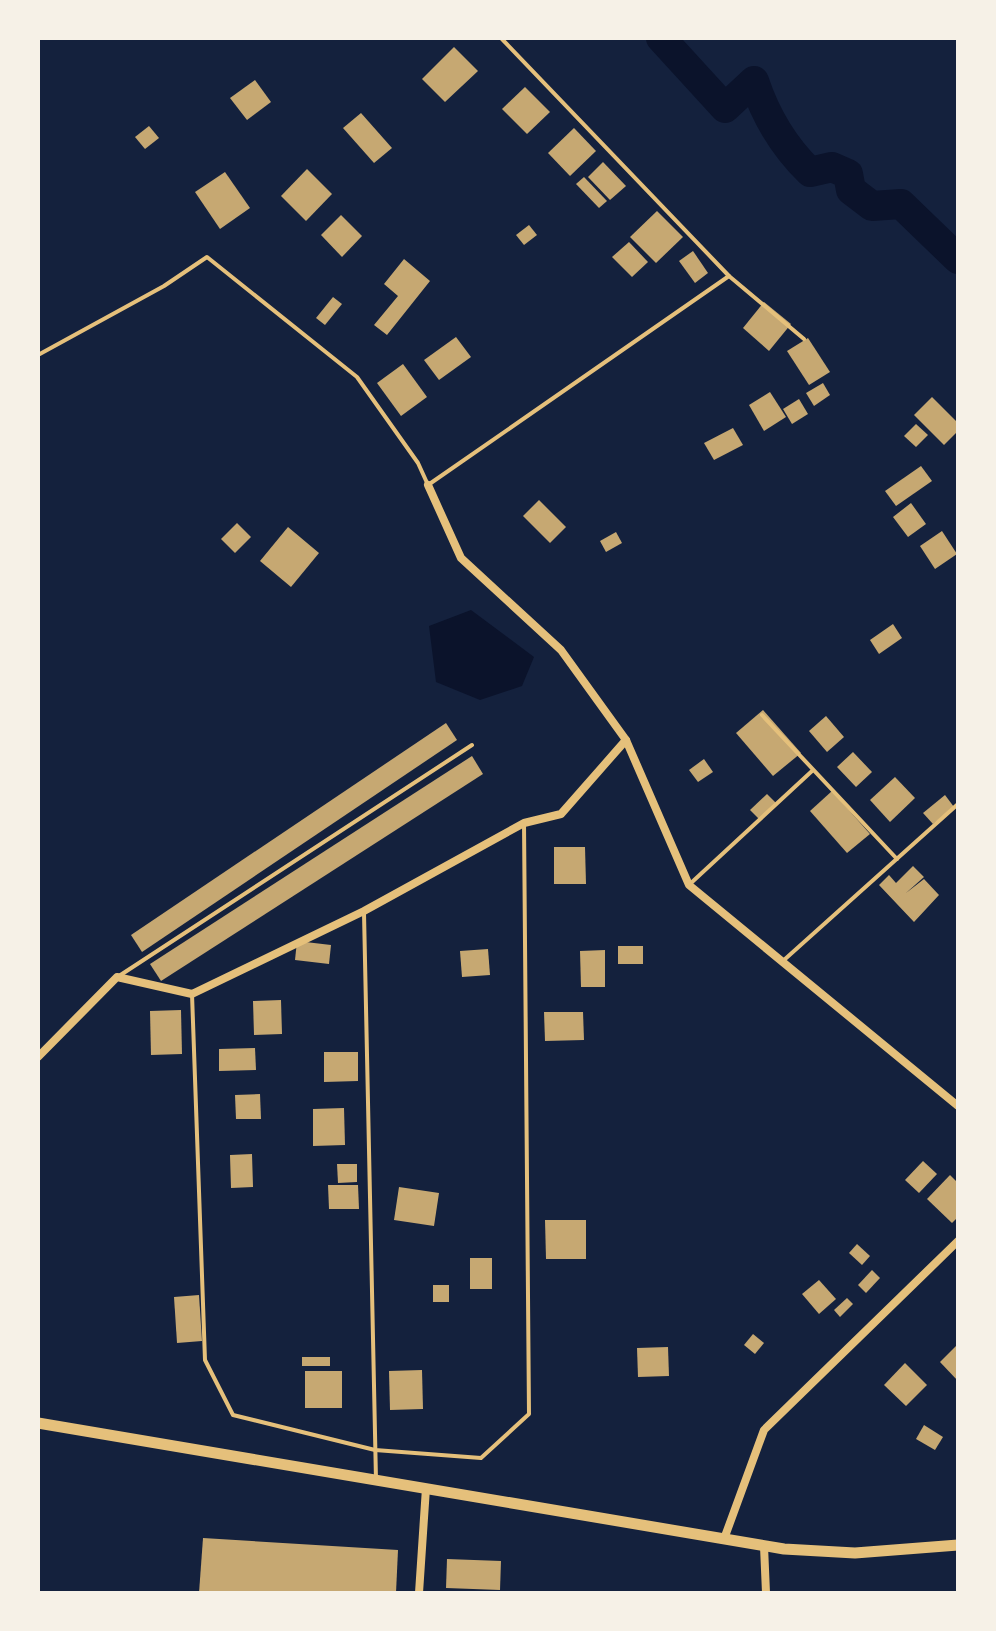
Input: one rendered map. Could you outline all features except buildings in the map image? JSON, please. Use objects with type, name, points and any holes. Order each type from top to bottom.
[{"type":"main road","points":[[38,1423],[764,1546],[855,1553],[958,1545]]},
{"type":"street","points":[[428,485],[461,558],[561,650],[626,740],[689,885],[958,1106]]},
{"type":"street","points":[[38,1057],[117,977],[192,994],[364,911],[524,823],[561,814],[626,740]]},
{"type":"street","points":[[724,1539],[764,1430],[958,1241]]},
{"type":"street","points":[[419,1593],[426,1488]]},
{"type":"street","points":[[764,1546],[766,1593]]},
{"type":"lane","points":[[501,38],[729,276],[804,339]]},
{"type":"lane","points":[[38,355],[164,286],[207,257],[357,377],[418,463],[428,485],[729,276]]},
{"type":"lane","points":[[762,715],[897,859]]},
{"type":"lane","points":[[117,977],[472,745]]},
{"type":"lane","points":[[689,885],[812,771]]},
{"type":"lane","points":[[784,960],[958,804]]},
{"type":"lane","points":[[192,994],[205,1360],[233,1415],[375,1450],[481,1458],[529,1414],[524,823]]},
{"type":"lane","points":[[364,911],[376,1482]]},
{"type":"water","points":[[471,610],[534,657],[522,686],[480,700],[436,682],[429,626]]},
{"type":"waterway","points":[[661,38],[725,108],[754,81],[776,130],[810,172],[832,167],[848,174],[851,190],[872,206],[901,204],[958,259]]}]
